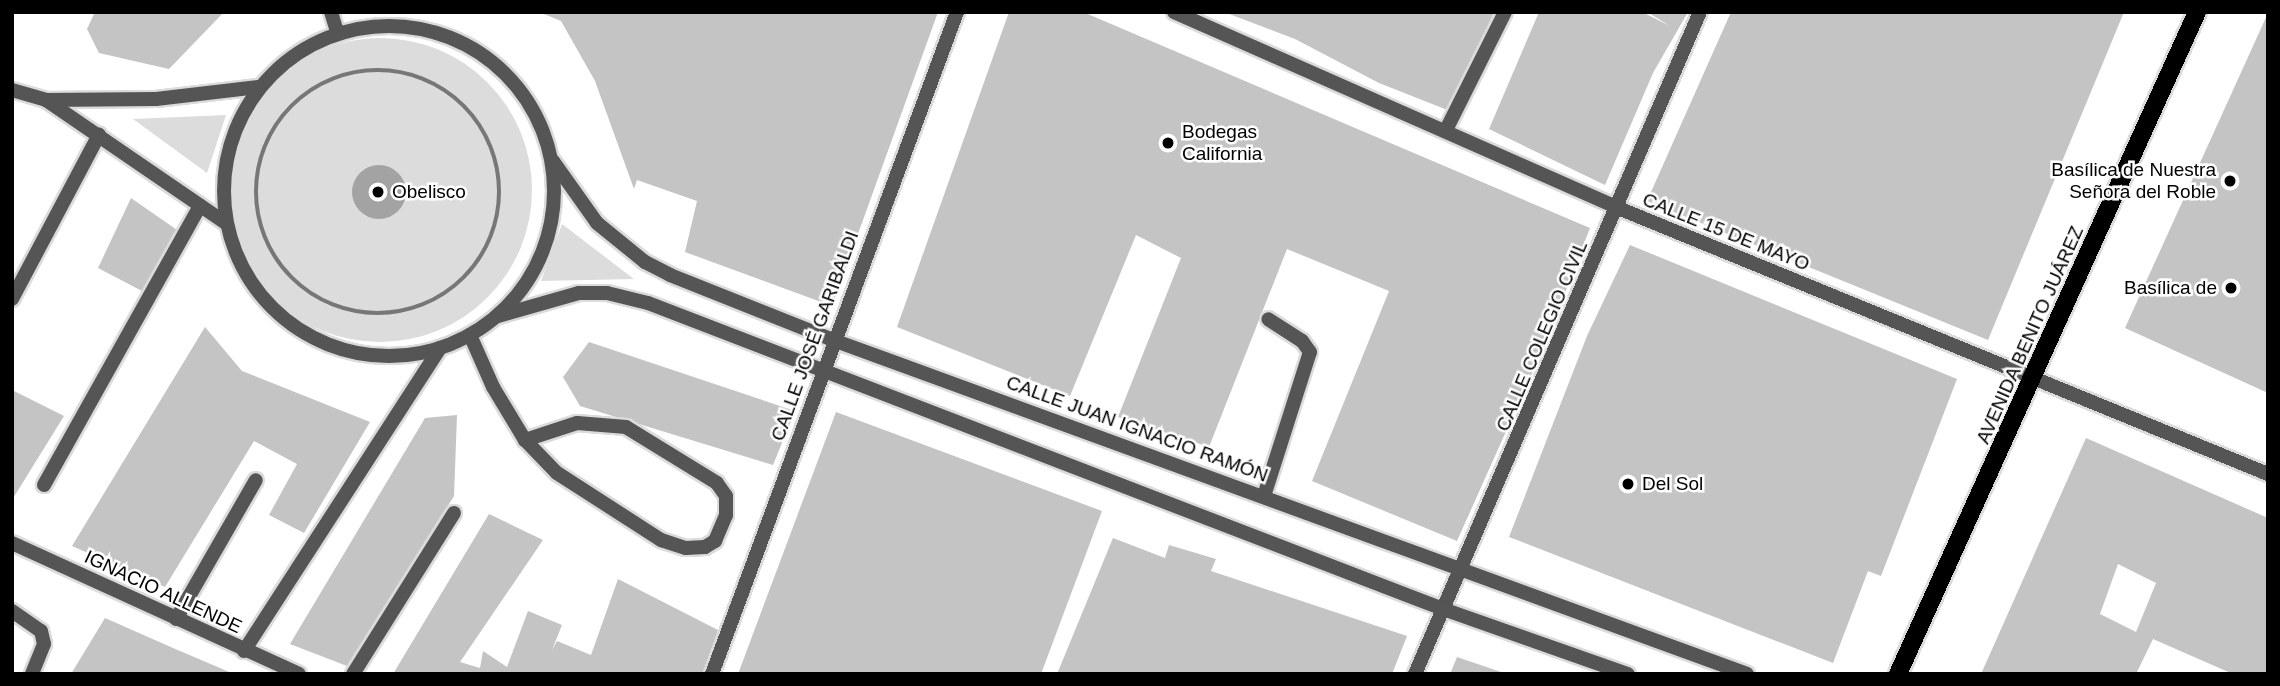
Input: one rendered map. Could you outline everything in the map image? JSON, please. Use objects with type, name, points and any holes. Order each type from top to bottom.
[{"type":"main road","name":"AVENIDA BENITO JUÁREZ","points":[[1898,674],[2197,12]]},
{"type":"street","points":[[331,12],[337,32]]},
{"type":"street","name":"CALLE JOSÉ GARIBALDI","points":[[712,674],[833,340],[957,12]]},
{"type":"street","name":"CALLE 15 DE MAYO","points":[[1174,12],[1618,208],[2268,474]]},
{"type":"street","points":[[1446,130],[1505,12]]},
{"type":"street","name":"CALLE COLEGIO CIVIL","points":[[1415,674],[1464,568],[1700,12]]},
{"type":"street","points":[[377,25],[417,27],[467,46],[491,60],[519,88],[540,122],[553,161],[555,204],[546,245],[527,284],[498,316],[470,335],[440,348],[408,355],[366,355],[325,344],[289,323],[258,294],[237,258],[224,222],[226,160],[235,126],[258,87],[294,54],[337,32],[377,25]]},
{"type":"street","points":[[12,90],[46,100],[156,99],[258,87]]},
{"type":"street","points":[[46,100],[224,222]]},
{"type":"street","points":[[12,299],[99,135]]},
{"type":"street","name":"CALLE JUAN IGNACIO RAMÓN","points":[[553,161],[597,223],[645,262],[833,340],[1464,568],[1747,674]]},
{"type":"street","points":[[44,485],[200,206]]},
{"type":"street","points":[[498,316],[562,295],[607,293],[648,303],[1443,609],[1628,674]]},
{"type":"street","points":[[1264,496],[1310,352],[1302,341],[1268,320]]},
{"type":"street","points":[[470,335],[492,387],[525,440],[556,473],[661,540],[685,548],[705,547],[715,541],[726,515],[726,496],[717,484],[626,427],[577,423],[525,440]]},
{"type":"street","points":[[244,651],[440,348]]},
{"type":"street","points":[[176,619],[256,480]]},
{"type":"street","points":[[353,674],[454,513]]},
{"type":"street","name":"IGNACIO ALLENDE","points":[[12,543],[299,674]]},
{"type":"street","points":[[12,611],[41,631],[44,644],[32,674]]},
{"type":"path","points":[[377,69],[415,75],[453,95],[482,127],[498,166],[500,208],[487,248],[462,282],[426,305],[385,314],[343,309],[308,293],[279,266],[261,232],[256,181],[260,156],[277,121],[304,93],[339,75],[377,69]]},
{"type":"shaded area","points":[[365,38],[395,38],[424,44],[452,56],[477,72],[498,93],[514,118],[526,146],[532,205],[521,248],[507,275],[488,298],[465,317],[438,331],[395,342],[365,342],[336,336],[308,324],[283,308],[262,287],[246,262],[234,234],[228,205],[228,175],[234,146],[246,118],[262,93],[283,72],[308,56],[336,44]]},
{"type":"shaded area","points":[[226,115],[207,173],[133,119]]},
{"type":"shaded area","points":[[379,165],[398,173],[406,192],[398,211],[379,219],[360,211],[352,192],[360,173]]},
{"type":"shaded area","points":[[562,224],[634,279],[541,281]]},
{"type":"building","points":[[95,12],[224,12],[169,69],[99,53],[87,29]]},
{"type":"building","points":[[539,12],[938,12],[832,306],[685,252],[697,201],[637,180],[634,189],[595,81],[561,21]]},
{"type":"building","points":[[1009,12],[1083,12],[1590,228],[1546,342],[1457,541],[1312,481],[1389,291],[1287,249],[1209,447],[1118,417],[1181,258],[1136,235],[1070,396],[897,327]]},
{"type":"building","points":[[1224,12],[1494,12],[1450,111],[1379,83],[1295,39]]},
{"type":"building","points":[[1539,12],[1642,12],[1670,26],[1647,12],[1688,12],[1653,73],[1605,185],[1489,129]]},
{"type":"building","points":[[1731,12],[2124,12],[1988,340],[1647,201]]},
{"type":"building","name":"Basílica de Nuestra Señora del Roble","points":[[2268,13],[2268,393],[2125,328]]},
{"type":"building","points":[[131,198],[180,232],[142,291],[98,268]]},
{"type":"building","points":[[1630,245],[1957,379],[1881,576],[1868,571],[1833,663],[1509,537],[1587,336]]},
{"type":"building","points":[[205,327],[242,371],[370,422],[304,533],[269,515],[297,464],[254,441],[165,587],[72,546]]},
{"type":"building","points":[[589,342],[795,411],[773,465],[580,406],[563,377]]},
{"type":"building","points":[[12,390],[64,416],[12,500]]},
{"type":"building","points":[[836,412],[1102,511],[1041,674],[738,674]]},
{"type":"building","points":[[457,415],[454,496],[347,666],[290,644],[425,418]]},
{"type":"building","points":[[2086,438],[2268,518],[2268,674],[2233,674],[2153,639],[2136,674],[1981,674]],"holes":[[[2118,564],[2156,583],[2136,632],[2100,614]]]},
{"type":"building","points":[[489,514],[543,540],[460,662],[480,668],[483,651],[507,667],[528,611],[562,625],[552,650],[557,641],[591,655],[618,579],[718,630],[703,674],[393,674]]},
{"type":"building","points":[[1113,538],[1165,558],[1169,545],[1216,559],[1211,571],[1407,636],[1392,674],[1057,674]]},
{"type":"building","points":[[105,618],[173,648],[234,674],[71,674]]},
{"type":"building","points":[[1457,657],[1504,673],[1504,674],[1450,674]]},
{"type":"place","name":"Bodegas California","points":[[1168,143]]},
{"type":"place","name":"Basílica de Nuestra Señora del Roble","points":[[2230,181]]},
{"type":"place","name":"Obelisco","points":[[378,192]]},
{"type":"place","name":"Basílica de","points":[[2231,288]]},
{"type":"place","name":"Del Sol","points":[[1628,484]]}]
